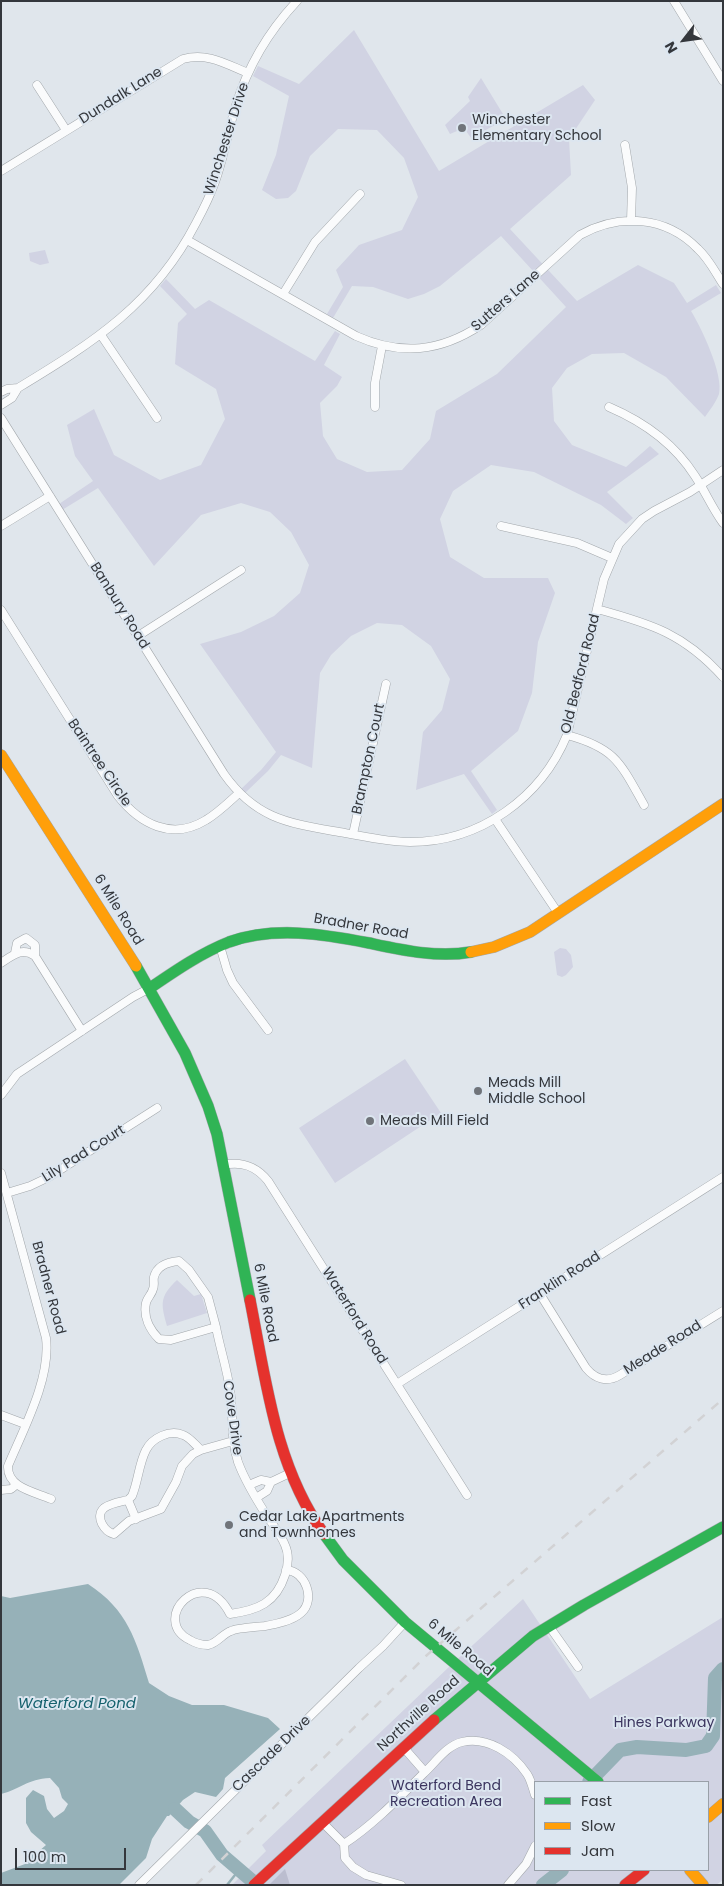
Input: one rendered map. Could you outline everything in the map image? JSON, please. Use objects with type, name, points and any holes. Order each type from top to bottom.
[{"type":"street","name":"Winchester Drive","points":[[1,392],[18,388],[101,335],[127,314],[150,291],[170,266],[187,240],[215,184],[236,106],[248,73],[275,27],[297,1]]},
{"type":"street","points":[[674,1],[723,81]]},
{"type":"street","name":"Dundalk Lane","points":[[1,171],[183,59],[198,56],[210,57],[248,73]]},
{"type":"street","points":[[37,85],[66,130]]},
{"type":"street","points":[[625,145],[632,188],[631,221]]},
{"type":"street","points":[[283,294],[315,242],[360,194]]},
{"type":"street","name":"Sutters Lane","points":[[187,240],[356,336],[382,346],[400,349],[444,344],[462,337],[481,325],[580,235],[605,224],[642,221],[662,225],[681,235],[703,255],[723,284]]},
{"type":"street","points":[[101,335],[157,418]]},
{"type":"street","points":[[375,407],[375,383],[382,346]]},
{"type":"street","name":"Winchester Drive","points":[[1,405],[12,398],[18,388]]},
{"type":"street","points":[[609,407],[634,418],[660,436],[678,454],[723,522]]},
{"type":"street","name":"Banbury Road","points":[[1,418],[224,774],[239,793]]},
{"type":"street","name":"Old Bedford Road","points":[[239,793],[257,808],[281,820],[397,841],[427,841],[464,833],[495,818],[519,802],[539,782],[556,758],[567,734],[604,579],[619,544],[642,519],[700,486],[723,470]]},
{"type":"street","points":[[1,526],[50,496]]},
{"type":"street","points":[[502,526],[577,543],[612,558]]},
{"type":"street","points":[[138,636],[241,570]]},
{"type":"street","name":"Baintree Circle","points":[[1,610],[118,796],[139,818],[161,828],[186,828],[207,820],[239,793]]},
{"type":"street","points":[[597,610],[643,622],[670,633],[697,651],[723,677]]},
{"type":"street","name":"Brampton Court","points":[[353,834],[386,684]]},
{"type":"street","points":[[567,734],[590,741],[612,756],[627,774],[644,804]]},
{"type":"street","name":"6 Mile Road","points":[[1,755],[150,988],[182,1044],[206,1096],[217,1134],[273,1416],[290,1473],[315,1521],[338,1554],[357,1576],[406,1622],[597,1781]]},
{"type":"street","name":"Bradner Road","points":[[1,1095],[17,1074],[197,958],[220,946],[256,935],[294,932],[316,934],[428,954],[461,954],[486,950],[510,942],[530,932],[723,804]]},
{"type":"street","points":[[495,818],[558,913]]},
{"type":"street","points":[[15,953],[17,943],[26,938],[35,945],[35,956]]},
{"type":"street","points":[[220,946],[233,983],[268,1030]]},
{"type":"street","points":[[1,963],[15,953],[25,951],[35,956],[82,1031]]},
{"type":"street","name":"Lily Pad Court","points":[[7,1193],[30,1186],[49,1177],[157,1108]]},
{"type":"street","name":"Waterford Road","points":[[223,1165],[239,1163],[250,1166],[259,1171],[268,1181],[467,1495]]},
{"type":"street","name":"Bradner Road","points":[[1,1173],[47,1346],[44,1376],[5,1467],[16,1485]]},
{"type":"street","name":"Franklin Road","points":[[397,1384],[723,1177]]},
{"type":"street","name":"Cove Drive","points":[[216,1327],[171,1340],[159,1339],[150,1329],[146,1316],[146,1303],[154,1288],[154,1276],[161,1266],[170,1262],[179,1262],[189,1270],[208,1297],[216,1327],[230,1389],[233,1441],[238,1462],[256,1498],[286,1546],[286,1570]]},
{"type":"street","name":"Meade Road","points":[[540,1294],[586,1368],[591,1374],[601,1379],[611,1379],[620,1376],[723,1311]]},
{"type":"street","points":[[1,1414],[25,1424]]},
{"type":"street","points":[[201,1450],[184,1435],[164,1434],[153,1441],[146,1450],[136,1487],[128,1500],[114,1503],[104,1508],[101,1512],[101,1521],[108,1533],[114,1534],[120,1531],[129,1521],[161,1509],[176,1482],[182,1466],[193,1454],[233,1441]]},
{"type":"street","points":[[249,1485],[262,1480],[271,1482],[290,1473]]},
{"type":"street","points":[[256,1498],[267,1491],[271,1482]]},
{"type":"street","points":[[1,1490],[11,1489],[16,1485],[51,1499]]},
{"type":"street","points":[[128,1500],[136,1519]]},
{"type":"street","name":"Northville Road","points":[[257,1882],[478,1682],[533,1636],[723,1527]]},
{"type":"street","points":[[230,1614],[249,1611],[262,1606],[282,1586],[286,1570],[297,1573],[302,1578],[309,1592],[308,1604],[301,1614],[284,1622],[231,1630],[217,1641],[208,1645],[196,1644],[184,1638],[179,1632],[175,1625],[178,1606],[187,1597],[197,1592],[208,1593],[218,1598],[226,1607],[230,1614],[231,1630]]},
{"type":"street","name":"Cascade Drive","points":[[139,1885],[406,1622]]},
{"type":"street","points":[[549,1626],[578,1667]]},
{"type":"street","points":[[344,1844],[361,1833],[446,1750],[461,1742],[481,1740],[500,1748],[527,1774],[534,1793]]},
{"type":"street","points":[[404,1748],[425,1772]]},
{"type":"street","points":[[709,1816],[723,1804]]},
{"type":"street","points":[[322,1822],[344,1844],[345,1858],[354,1867],[366,1874],[400,1885]]},
{"type":"street","points":[[508,1885],[526,1864],[534,1848]]},
{"type":"street","points":[[626,1885],[643,1871]]},
{"type":"street","points":[[691,1871],[703,1885]]},
{"type":"green space","points":[[354,30],[439,171],[583,85],[595,100],[569,139],[571,175],[510,229],[577,301],[638,265],[674,283],[687,303],[716,285],[721,293],[691,311],[711,351],[720,386],[718,397],[705,417],[666,377],[624,353],[592,354],[567,368],[552,388],[554,421],[572,445],[626,467],[650,446],[659,454],[607,492],[633,518],[626,524],[601,505],[534,472],[491,465],[453,491],[440,519],[450,557],[484,578],[548,578],[555,593],[538,642],[532,693],[518,731],[471,771],[497,810],[492,814],[464,774],[416,790],[423,732],[442,710],[450,679],[431,646],[402,625],[377,623],[351,636],[331,655],[320,673],[312,768],[281,755],[268,771],[245,793],[241,789],[276,752],[200,644],[241,632],[274,616],[300,593],[309,565],[291,532],[270,512],[241,503],[201,515],[154,566],[98,488],[62,510],[59,504],[93,481],[75,456],[67,425],[94,409],[114,455],[160,480],[201,465],[225,419],[216,389],[175,364],[178,323],[187,314],[160,286],[166,279],[195,309],[209,300],[315,361],[335,331],[340,334],[324,365],[342,377],[337,386],[320,403],[323,436],[337,459],[367,472],[402,470],[430,439],[436,411],[497,374],[566,307],[501,236],[440,286],[424,294],[408,299],[373,287],[352,286],[333,318],[327,314],[343,287],[336,270],[359,245],[402,230],[418,197],[404,158],[377,130],[338,129],[310,156],[296,191],[288,198],[276,199],[262,190],[276,155],[289,96],[253,76],[258,66],[299,84]]},
{"type":"green space","points":[[481,78],[506,119],[471,138],[464,128],[450,134],[445,125],[470,101],[468,97]]},
{"type":"green space","points":[[45,250],[49,263],[40,265],[30,261],[29,253]]},
{"type":"green space","points":[[560,948],[566,949],[571,955],[573,967],[562,977],[557,975],[554,952]]},
{"type":"green space","name":"Meads Mill Field","points":[[405,1059],[441,1113],[335,1183],[299,1128]]},
{"type":"green space","points":[[177,1280],[194,1296],[201,1294],[207,1313],[167,1326],[163,1306],[164,1296]]},
{"type":"green space","points":[[523,1599],[590,1699],[723,1617],[723,1880],[716,1885],[232,1885],[266,1851],[262,1845]]},
{"type":"shaded area","points":[[285,1869],[290,1885],[269,1885]]},
{"type":"water","name":"Waterford Pond","points":[[88,1584],[113,1604],[129,1627],[140,1653],[149,1683],[169,1696],[192,1705],[224,1705],[268,1718],[280,1729],[225,1778],[223,1789],[216,1797],[195,1792],[183,1800],[167,1816],[152,1839],[146,1858],[119,1885],[1,1885],[1,1873],[25,1864],[28,1856],[38,1852],[46,1845],[31,1832],[26,1823],[26,1798],[33,1790],[44,1796],[47,1809],[54,1818],[64,1811],[68,1804],[62,1798],[59,1788],[50,1778],[35,1780],[1,1794],[1,1596],[10,1598]]},
{"type":"waterway","points":[[590,1781],[620,1750],[637,1747],[686,1750],[706,1746],[713,1736],[715,1678],[723,1669]]},
{"type":"waterway","points":[[175,1809],[189,1822],[205,1831],[222,1855],[257,1885]]},
{"type":"waterway","points":[[227,1885],[239,1870]]},
{"type":"waterway","points":[[543,1885],[561,1871]]},
{"type":"railway","points":[[196,1885],[427,1655],[723,1399]]},
{"type":"traffic: fast","points":[[150,988],[208,951],[229,942],[263,934],[299,933],[316,935],[432,954],[471,952]]},
{"type":"traffic: fast","points":[[136,966],[185,1053],[208,1106],[217,1134],[250,1300]]},
{"type":"traffic: fast","points":[[434,1720],[533,1636],[584,1605],[723,1527]]},
{"type":"traffic: fast","points":[[324,1534],[343,1560],[405,1622],[597,1781]]},
{"type":"traffic: slow","points":[[1,755],[136,966]]},
{"type":"traffic: slow","points":[[471,952],[494,947],[530,932],[723,804]]},
{"type":"traffic: slow","points":[[709,1816],[723,1804]]},
{"type":"traffic: slow","points":[[691,1871],[703,1885]]},
{"type":"traffic: jam","points":[[250,1300],[268,1391],[283,1451],[307,1508],[324,1534]]},
{"type":"traffic: jam","points":[[254,1885],[434,1720]]},
{"type":"traffic: jam","points":[[625,1885],[643,1871]]},
{"type":"place","name":"Winchester Elementary School","points":[[462,128]]},
{"type":"place","name":"Meads Mill Middle School","points":[[478,1091]]},
{"type":"place","name":"Meads Mill Field","points":[[370,1121]]},
{"type":"place","name":"Cedar Lake Apartments and Townhomes","points":[[229,1525]]},
{"type":"park label","name":"Hines Parkway","points":[[664,1723]]},
{"type":"park label","name":"Waterford Bend Recreation Area","points":[[446,1794]]}]
